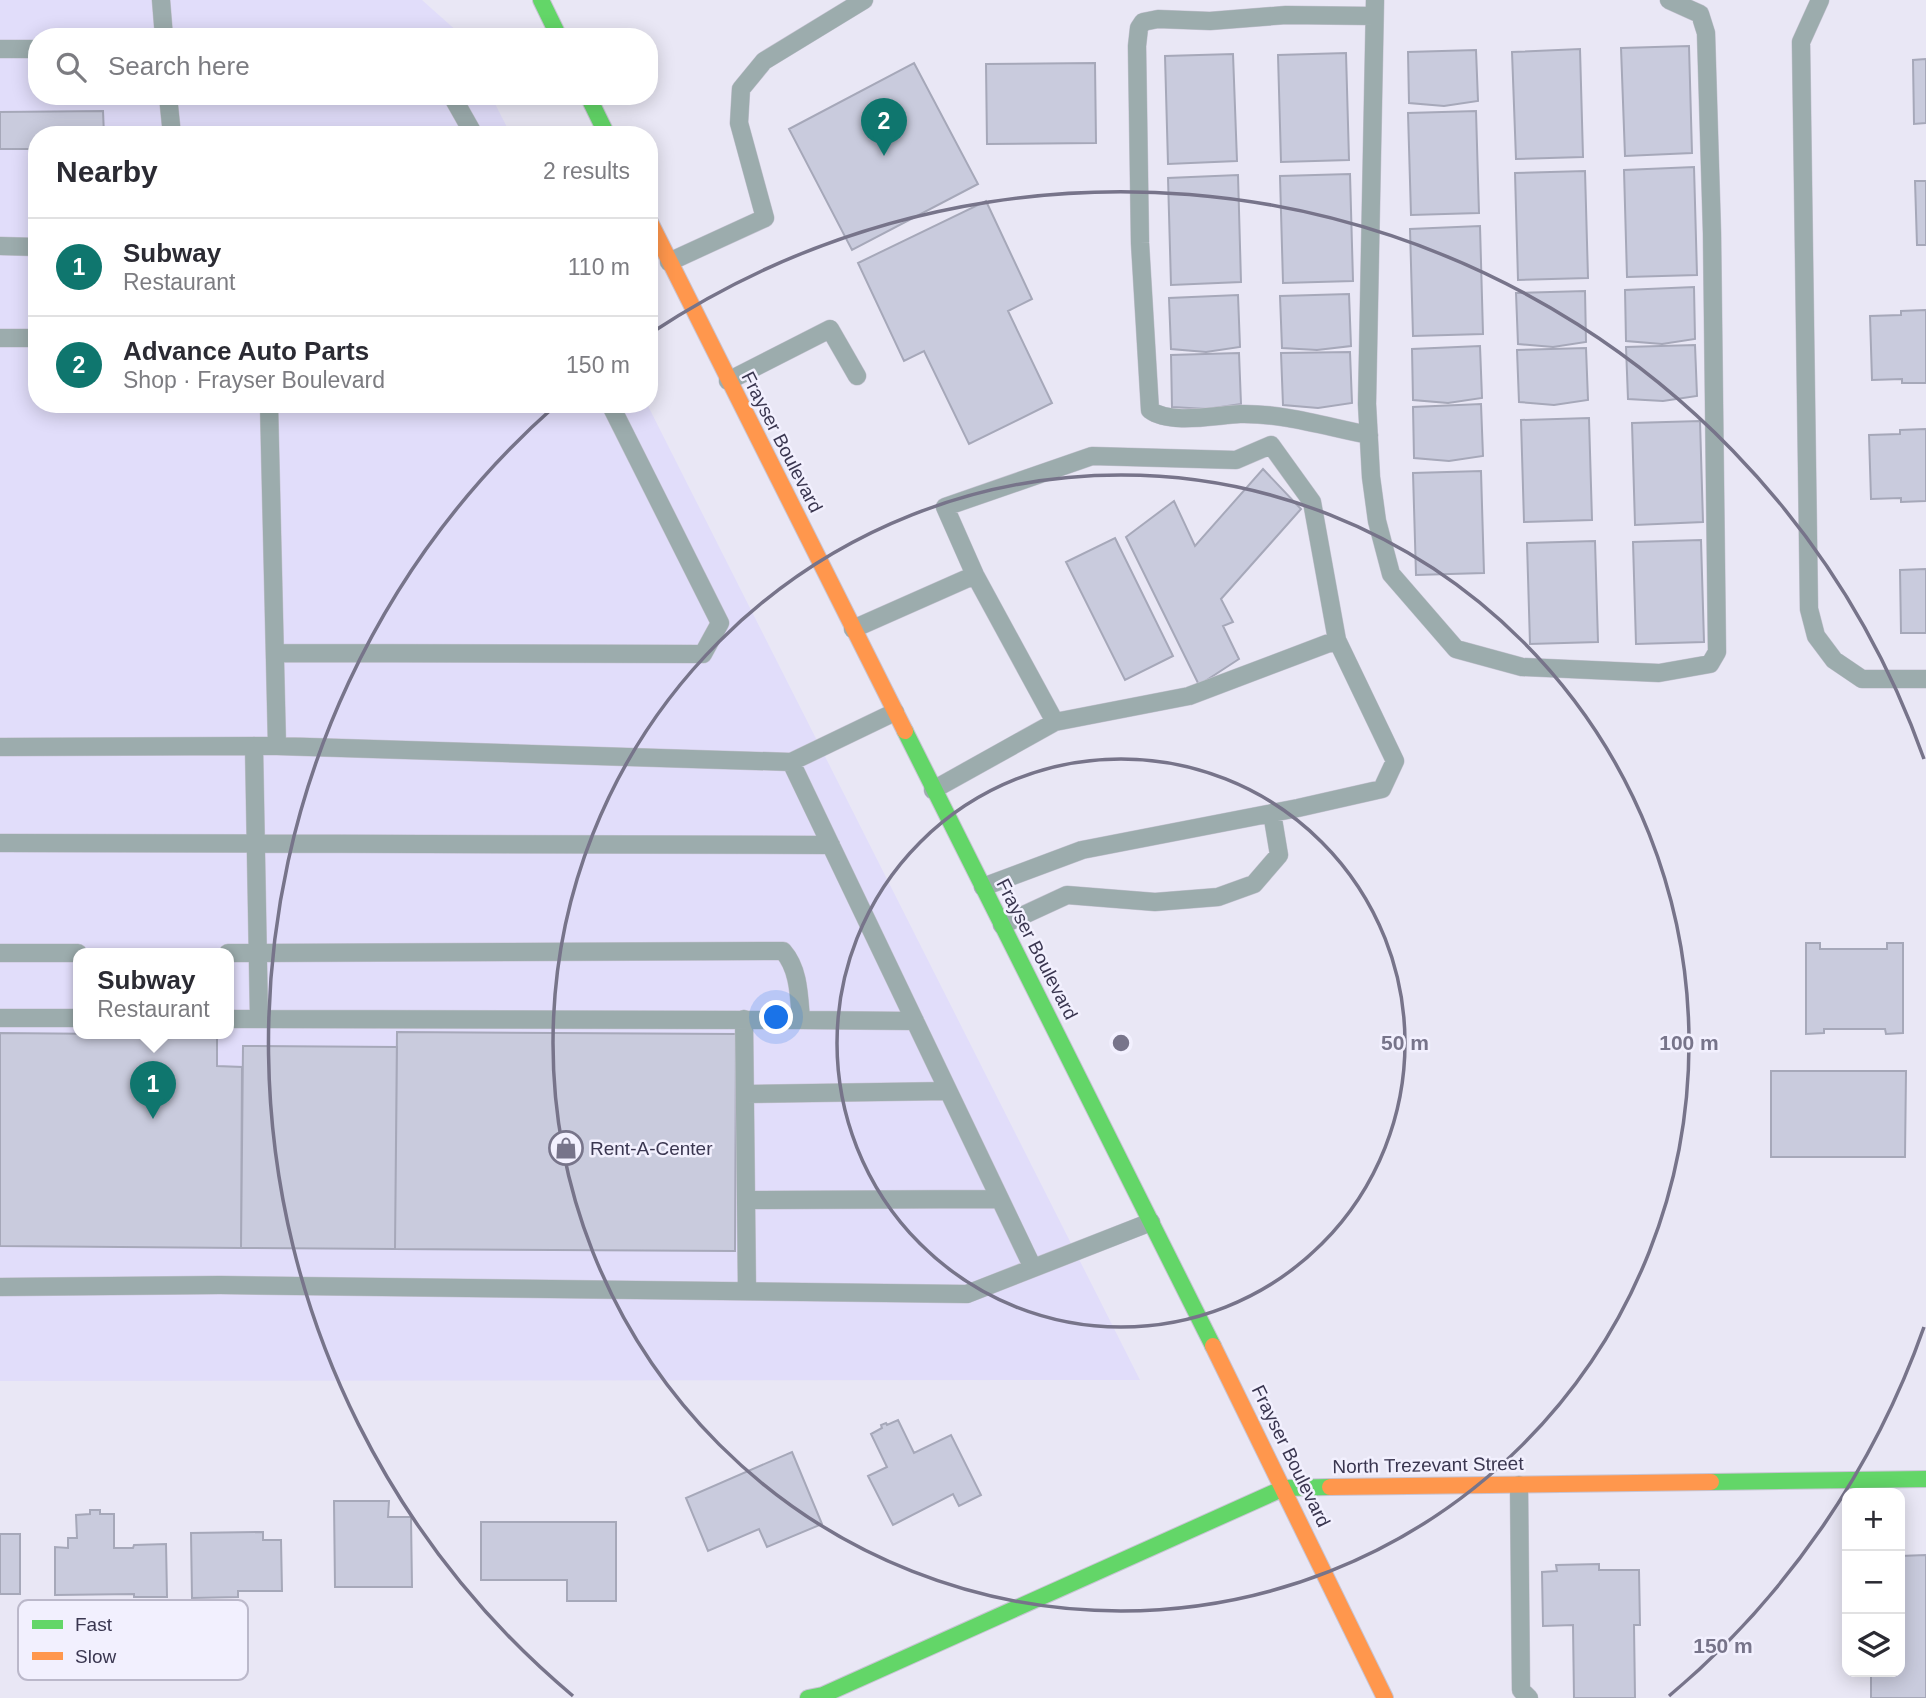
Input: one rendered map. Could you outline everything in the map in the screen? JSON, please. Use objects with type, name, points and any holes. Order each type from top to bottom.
[{"type":"main road","points":[[541,0],[555,28]]},
{"type":"main road","points":[[592,105],[603,126]]},
{"type":"main road","name":"Frayser Boulevard","points":[[658,242],[1284,1488],[1384,1698]]},
{"type":"main road","name":"North Trezevant Street","points":[[808,1698],[823,1695],[1284,1488],[1926,1479]]},
{"type":"lane","points":[[162,0],[164,28]]},
{"type":"lane","points":[[669,262],[765,218],[739,123],[741,89],[764,61],[864,0]]},
{"type":"lane","points":[[1369,435],[1270,415],[1174,418],[1157,415],[1150,410],[1140,243],[1137,46],[1139,28],[1143,22],[1158,19],[1210,21],[1375,8],[1367,404],[1369,435],[1371,477],[1377,521],[1391,574],[1456,649],[1522,667],[1659,673],[1710,664],[1717,652],[1712,233],[1706,33],[1700,14],[1669,0]]},
{"type":"lane","points":[[1820,0],[1801,43],[1810,609],[1816,636],[1834,660],[1862,679],[1926,679]]},
{"type":"lane","points":[[0,49],[28,49]]},
{"type":"lane","points":[[170,105],[171,126]]},
{"type":"lane","points":[[457,105],[469,126]]},
{"type":"lane","points":[[0,246],[28,247]]},
{"type":"lane","points":[[728,381],[830,329],[857,376]]},
{"type":"lane","points":[[0,338],[28,338]]},
{"type":"lane","points":[[269,413],[277,746]]},
{"type":"lane","points":[[275,653],[703,654],[720,623],[615,413]]},
{"type":"lane","points":[[983,887],[1082,850],[1382,789],[1395,761],[1337,640],[1312,502],[1271,445],[1236,460],[1092,456],[945,507],[975,575],[1055,722]]},
{"type":"lane","points":[[853,629],[975,575]]},
{"type":"lane","points":[[933,790],[1055,722],[1188,696],[1337,640]]},
{"type":"lane","points":[[0,747],[277,746],[792,762],[895,712]]},
{"type":"lane","points":[[254,746],[259,1019]]},
{"type":"lane","points":[[792,762],[1033,1268]]},
{"type":"lane","points":[[1002,925],[1067,895],[1155,902],[1218,897],[1254,884],[1279,855],[1272,813]]},
{"type":"lane","points":[[0,843],[831,845]]},
{"type":"lane","points":[[234,953],[783,951],[790,959],[799,988],[801,1020]]},
{"type":"lane","points":[[0,953],[73,953]]},
{"type":"lane","points":[[0,1018],[73,1018]]},
{"type":"lane","points":[[234,1018],[915,1021]]},
{"type":"lane","points":[[744,1020],[747,1291]]},
{"type":"lane","points":[[746,1094],[948,1091]]},
{"type":"lane","points":[[746,1200],[1000,1199]]},
{"type":"lane","points":[[0,1287],[220,1285],[967,1294],[1151,1222]]},
{"type":"lane","points":[[1518,1485],[1521,1690],[1529,1698]]},
{"type":"shaded area","points":[[0,0],[422,0],[453,28],[28,28],[28,105],[496,105],[506,126],[28,126],[28,413],[652,413],[1140,1380],[0,1381]]},
{"type":"building","points":[[1689,46],[1692,153],[1625,156],[1621,48]]},
{"type":"building","points":[[1580,49],[1583,157],[1516,159],[1512,52]]},
{"type":"building","points":[[1476,50],[1478,101],[1444,106],[1409,103],[1408,52]]},
{"type":"building","points":[[1346,53],[1349,160],[1281,162],[1278,55]]},
{"type":"building","points":[[1233,54],[1237,161],[1168,164],[1165,56]]},
{"type":"building","points":[[1926,59],[1926,123],[1914,124],[1913,60]]},
{"type":"building","points":[[914,63],[978,184],[852,250],[789,129]]},
{"type":"building","points":[[1095,63],[1096,143],[987,144],[986,64]]},
{"type":"building","points":[[103,111],[104,126],[28,126],[28,149],[0,149],[0,112]]},
{"type":"building","points":[[1476,111],[1479,213],[1411,215],[1408,113]]},
{"type":"building","points":[[1694,167],[1697,275],[1627,277],[1624,170]]},
{"type":"building","points":[[1585,171],[1588,278],[1518,280],[1515,173]]},
{"type":"building","points":[[1350,174],[1353,281],[1283,283],[1280,176]]},
{"type":"building","points":[[1238,175],[1241,282],[1171,285],[1168,178]]},
{"type":"building","points":[[1915,181],[1926,181],[1926,245],[1917,245]]},
{"type":"building","points":[[986,201],[1032,299],[1008,311],[1052,403],[969,444],[924,351],[904,361],[858,263]]},
{"type":"building","points":[[1480,226],[1483,334],[1413,336],[1410,229]]},
{"type":"building","points":[[1694,287],[1695,339],[1662,344],[1626,341],[1625,290]]},
{"type":"building","points":[[1585,291],[1586,342],[1553,347],[1518,344],[1516,293]]},
{"type":"building","points":[[1349,294],[1351,346],[1317,350],[1282,348],[1280,296]]},
{"type":"building","points":[[1238,295],[1240,347],[1206,352],[1171,349],[1169,298]]},
{"type":"building","points":[[1926,310],[1926,383],[1902,383],[1902,379],[1872,380],[1870,316],[1901,315],[1901,311]]},
{"type":"building","points":[[1695,345],[1697,396],[1663,401],[1628,399],[1626,347]]},
{"type":"building","points":[[1480,346],[1482,398],[1448,403],[1413,400],[1412,349]]},
{"type":"building","points":[[1586,348],[1588,400],[1554,405],[1519,402],[1517,350]]},
{"type":"building","points":[[1350,352],[1352,403],[1318,408],[1283,405],[1281,353]]},
{"type":"building","points":[[1239,353],[1241,404],[1207,409],[1172,407],[1171,355]]},
{"type":"building","points":[[1481,404],[1483,456],[1449,461],[1414,458],[1413,407]]},
{"type":"building","points":[[1589,418],[1592,520],[1524,522],[1521,420]]},
{"type":"building","points":[[1700,421],[1703,522],[1635,525],[1632,423]]},
{"type":"building","points":[[1926,429],[1926,501],[1871,499],[1869,435],[1900,434],[1900,430]]},
{"type":"building","points":[[1263,469],[1301,509],[1221,599],[1233,622],[1223,626],[1239,659],[1199,685],[1126,537],[1174,501],[1195,546]]},
{"type":"building","points":[[1481,471],[1484,573],[1416,575],[1413,473]]},
{"type":"building","points":[[1115,538],[1173,656],[1125,680],[1066,562]]},
{"type":"building","points":[[1701,540],[1704,642],[1636,644],[1633,542]]},
{"type":"building","points":[[1595,541],[1598,642],[1530,644],[1527,543]]},
{"type":"building","points":[[1926,569],[1926,633],[1901,633],[1900,570]]},
{"type":"building","points":[[1806,943],[1820,943],[1820,949],[1887,949],[1887,943],[1903,943],[1903,1033],[1886,1034],[1885,1029],[1824,1029],[1824,1033],[1806,1034]]},
{"type":"building","name":"Rent-A-Center","points":[[397,1032],[736,1034],[735,1251],[395,1249]]},
{"type":"building","points":[[0,1033],[73,1034],[73,1039],[217,1039],[217,1066],[242,1067],[241,1248],[0,1246]]},
{"type":"building","points":[[243,1046],[397,1047],[395,1249],[241,1248]]},
{"type":"building","points":[[1771,1071],[1906,1071],[1905,1157],[1771,1157]]},
{"type":"building","points":[[898,1420],[914,1453],[951,1435],[981,1495],[959,1506],[953,1494],[893,1525],[868,1476],[887,1467],[871,1434],[882,1428],[881,1425]]},
{"type":"building","points":[[792,1452],[822,1524],[767,1547],[759,1529],[708,1551],[686,1498]]},
{"type":"building","points":[[334,1501],[389,1501],[388,1517],[411,1517],[412,1587],[335,1587]]},
{"type":"building","points":[[90,1510],[100,1510],[100,1514],[114,1514],[114,1548],[166,1544],[167,1597],[134,1597],[134,1594],[55,1595],[55,1547],[68,1548],[68,1538],[77,1538],[76,1515],[90,1514]]},
{"type":"building","points":[[481,1522],[616,1522],[616,1601],[567,1601],[567,1580],[481,1580]]},
{"type":"building","points":[[263,1532],[263,1540],[281,1540],[282,1591],[238,1591],[238,1597],[192,1598],[191,1533]]},
{"type":"building","points":[[0,1534],[20,1534],[20,1594],[0,1594]]},
{"type":"building","points":[[1926,1555],[1926,1698],[1871,1698],[1871,1677],[1905,1677],[1905,1556]]},
{"type":"building","points":[[1599,1564],[1599,1570],[1639,1570],[1640,1625],[1634,1625],[1635,1698],[1574,1698],[1573,1625],[1543,1626],[1542,1572],[1557,1571],[1556,1565]]},
{"type":"traffic: fast","points":[[541,0],[555,28]]},
{"type":"traffic: fast","points":[[592,105],[603,126]]},
{"type":"traffic: fast","points":[[905,731],[1213,1346]]},
{"type":"traffic: fast","points":[[1711,1482],[1926,1479]]},
{"type":"traffic: fast","points":[[808,1698],[823,1695],[1284,1488],[1330,1487]]},
{"type":"traffic: slow","points":[[658,238],[905,731]]},
{"type":"traffic: slow","points":[[1213,1346],[1385,1698]]},
{"type":"traffic: slow","points":[[1330,1487],[1711,1482]]},
{"type":"place","name":"Advance Auto Parts","points":[[884,156]]},
{"type":"place","name":"Subway","points":[[153,1119]]},
{"type":"place","name":"Rent-A-Center","points":[[566,1148]]}]
